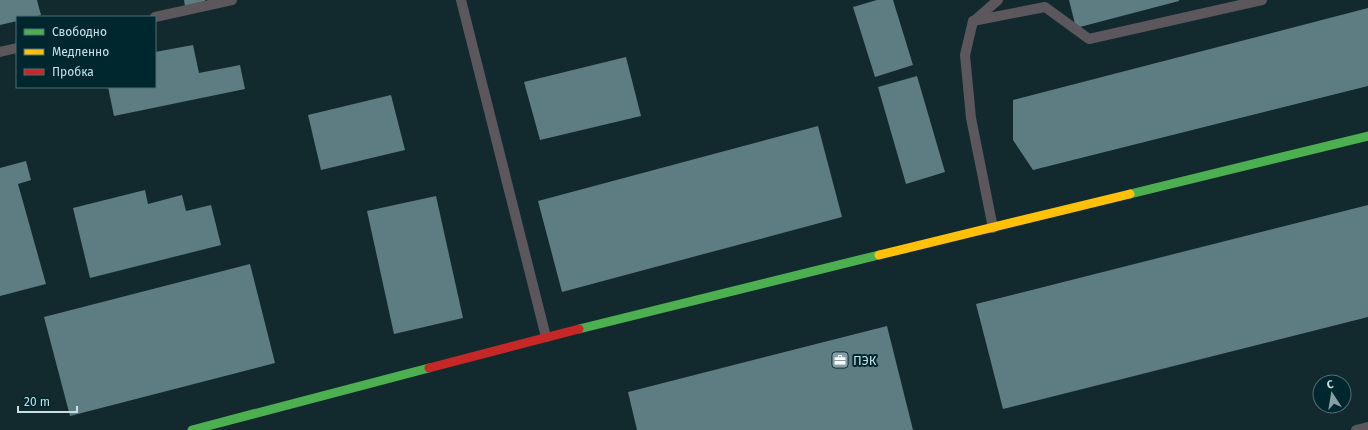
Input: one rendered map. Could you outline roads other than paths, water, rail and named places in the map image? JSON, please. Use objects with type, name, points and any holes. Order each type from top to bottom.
[{"type":"street","points":[[192,430],[546,337],[1368,136]]},
{"type":"lane","points":[[156,17],[232,0]]},
{"type":"lane","points":[[461,0],[546,337]]},
{"type":"lane","points":[[992,228],[971,118],[965,55],[973,21],[998,0]]},
{"type":"lane","points":[[973,21],[1045,7],[1089,39],[1262,0]]},
{"type":"lane","points":[[0,52],[16,48]]},
{"type":"lane","points":[[1356,430],[1368,427]]},
{"type":"place","name":"ПЭК","points":[[840,360]]}]
